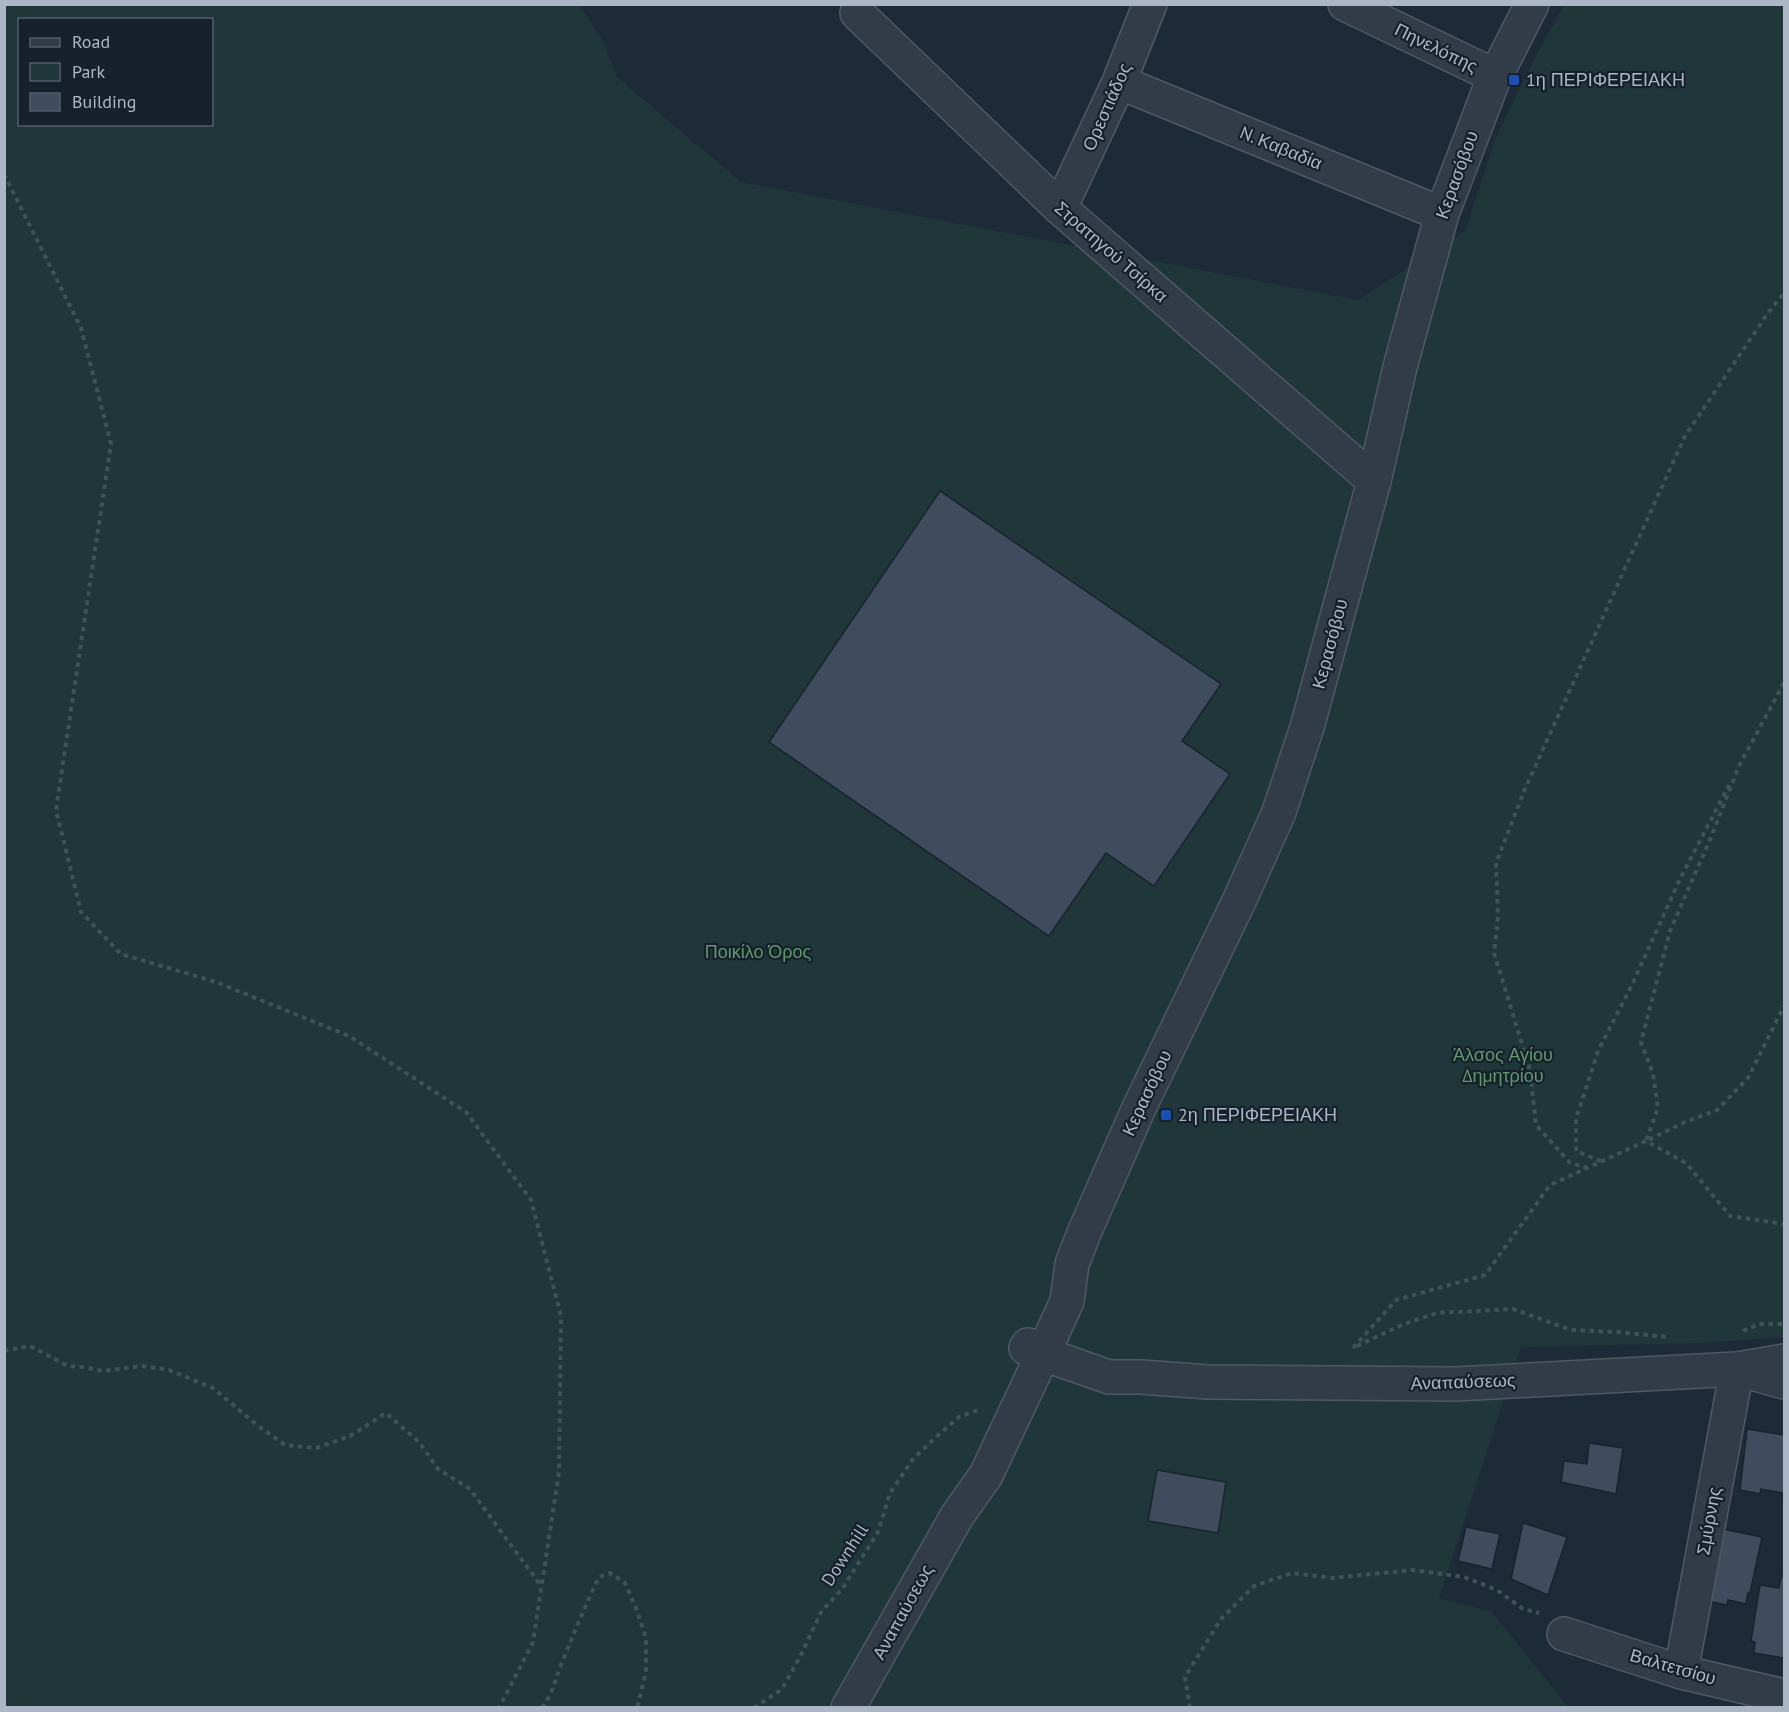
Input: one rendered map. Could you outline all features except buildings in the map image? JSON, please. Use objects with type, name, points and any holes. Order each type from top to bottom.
[{"type":"street","name":"Ορεστιάδος","points":[[1060,208],[1119,82],[1150,4]]},
{"type":"street","name":"Πηνελόπης","points":[[1345,4],[1495,76]]},
{"type":"street","name":"Κερασόβου","points":[[1038,1343],[1067,1301],[1072,1264],[1084,1233],[1138,1110],[1240,899],[1279,812],[1308,724],[1374,481],[1400,367],[1442,214],[1467,143],[1495,76],[1532,4]]},
{"type":"street","name":"Στρατηγού Τσίρκα","points":[[857,13],[1060,208],[1374,481]]},
{"type":"street","name":"N. Καβαδία","points":[[1119,82],[1442,214]]},
{"type":"street","name":"Αναπαύσεως","points":[[848,1707],[957,1516],[976,1459],[1038,1343],[1110,1361],[1141,1377],[1208,1382],[1456,1384],[1737,1369],[1785,1360]]},
{"type":"street","points":[[1737,1369],[1785,1382]]},
{"type":"street","name":"Σμύρνης","points":[[1681,1672],[1737,1369]]},
{"type":"street","name":"Βαλτετσίου","points":[[1564,1634],[1681,1672],[1785,1696]]},
{"type":"path","points":[[4,174],[81,328],[111,444],[56,810],[81,912],[120,954],[216,982],[350,1036],[466,1112],[531,1200],[561,1316],[559,1472],[533,1642],[499,1707]]},
{"type":"path","points":[[1588,1167],[1570,1163],[1536,1125],[1530,1070],[1494,953],[1498,917],[1496,863],[1534,768],[1684,436],[1768,313],[1785,293]]},
{"type":"path","points":[[1602,1161],[1575,1151],[1576,1119],[1598,1051],[1631,987],[1679,881],[1785,683]]},
{"type":"path","points":[[1646,1142],[1658,1108],[1653,1074],[1641,1042],[1671,931],[1739,766]]},
{"type":"path","points":[[1672,1337],[1571,1330],[1513,1310],[1437,1313],[1404,1324],[1353,1348],[1396,1300],[1485,1275],[1550,1185],[1685,1122],[1717,1110],[1748,1078],[1785,1006]]},
{"type":"path","points":[[1646,1142],[1686,1163],[1730,1216],[1785,1224]]},
{"type":"path","points":[[1740,1332],[1759,1324],[1785,1324]]},
{"type":"path","points":[[4,1351],[30,1346],[68,1366],[104,1371],[143,1366],[169,1370],[213,1388],[285,1445],[316,1448],[350,1436],[386,1413],[419,1442],[438,1469],[470,1489],[542,1586]]},
{"type":"path","name":"Downhill","points":[[754,1707],[782,1689],[821,1612],[842,1589],[878,1532],[890,1493],[913,1459],[959,1417]]},
{"type":"path","points":[[1190,1707],[1185,1677],[1221,1619],[1254,1586],[1292,1574],[1333,1578],[1412,1570],[1464,1576],[1497,1590],[1522,1609],[1553,1616],[1564,1634]]},
{"type":"path","points":[[542,1707],[551,1695],[560,1666],[599,1577],[610,1573],[625,1583],[646,1638],[646,1672],[637,1707]]},
{"type":"green space","name":"Ποικίλο Όρος","points":[[5,5],[579,5],[604,43],[617,77],[741,182],[1358,300],[1465,231],[1496,137],[1564,5],[1784,5],[1784,1337],[1701,1343],[1521,1347],[1439,1598],[1492,1612],[1568,1707],[5,1708]]},
{"type":"place","name":"1η ΠΕΡΙΦΕΡΕΙΑΚΗ","points":[[1514,80]]},
{"type":"place","name":"2η ΠΕΡΙΦΕΡΕΙΑΚΗ","points":[[1166,1115]]},
{"type":"park label","name":"Άλσος Αγίου Δημητρίου","points":[[1503,1065]]}]
